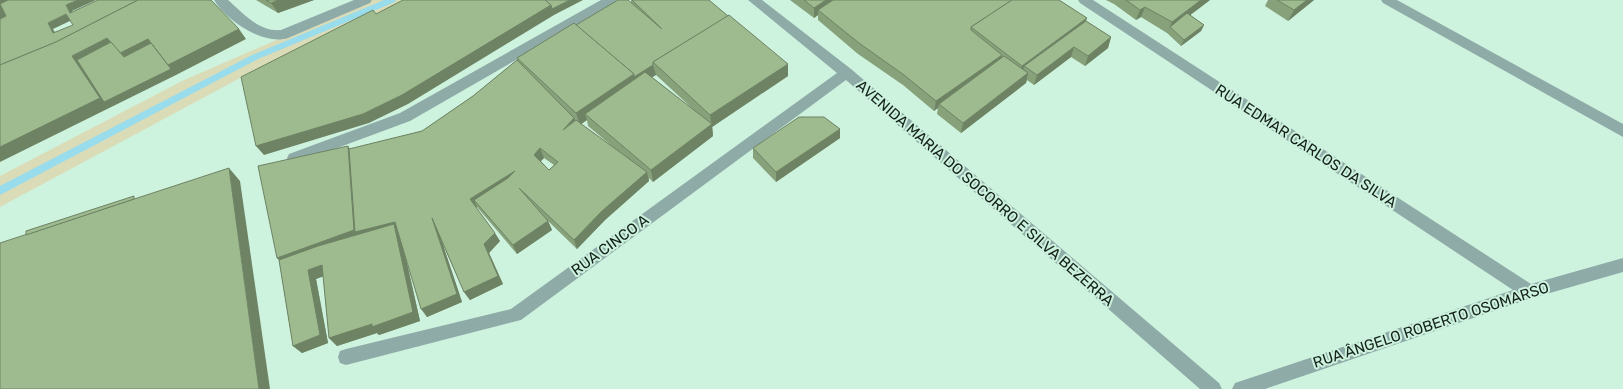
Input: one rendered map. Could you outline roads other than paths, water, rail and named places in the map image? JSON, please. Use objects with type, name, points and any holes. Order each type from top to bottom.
[{"type":"street","points":[[220,0],[260,33],[272,36],[282,34],[366,0]]},
{"type":"street","points":[[294,158],[405,117],[611,0]]},
{"type":"street","name":"AVENIDA MARIA DO SOCORRO E SILVA BEZERRA","points":[[754,0],[846,73],[1212,389]]},
{"type":"street","name":"RUA EDMAR CARLOS DA SILVA","points":[[1084,0],[1528,292]]},
{"type":"street","points":[[1387,0],[1623,131]]},
{"type":"street","name":"RUA CINCO A","points":[[346,357],[515,315],[846,73]]},
{"type":"street","name":"RUA ÂNGELO ROBERTO OSOMARSO","points":[[1241,389],[1528,292],[1623,265]]},
{"type":"waterway","points":[[0,191],[255,57],[392,0]]}]
